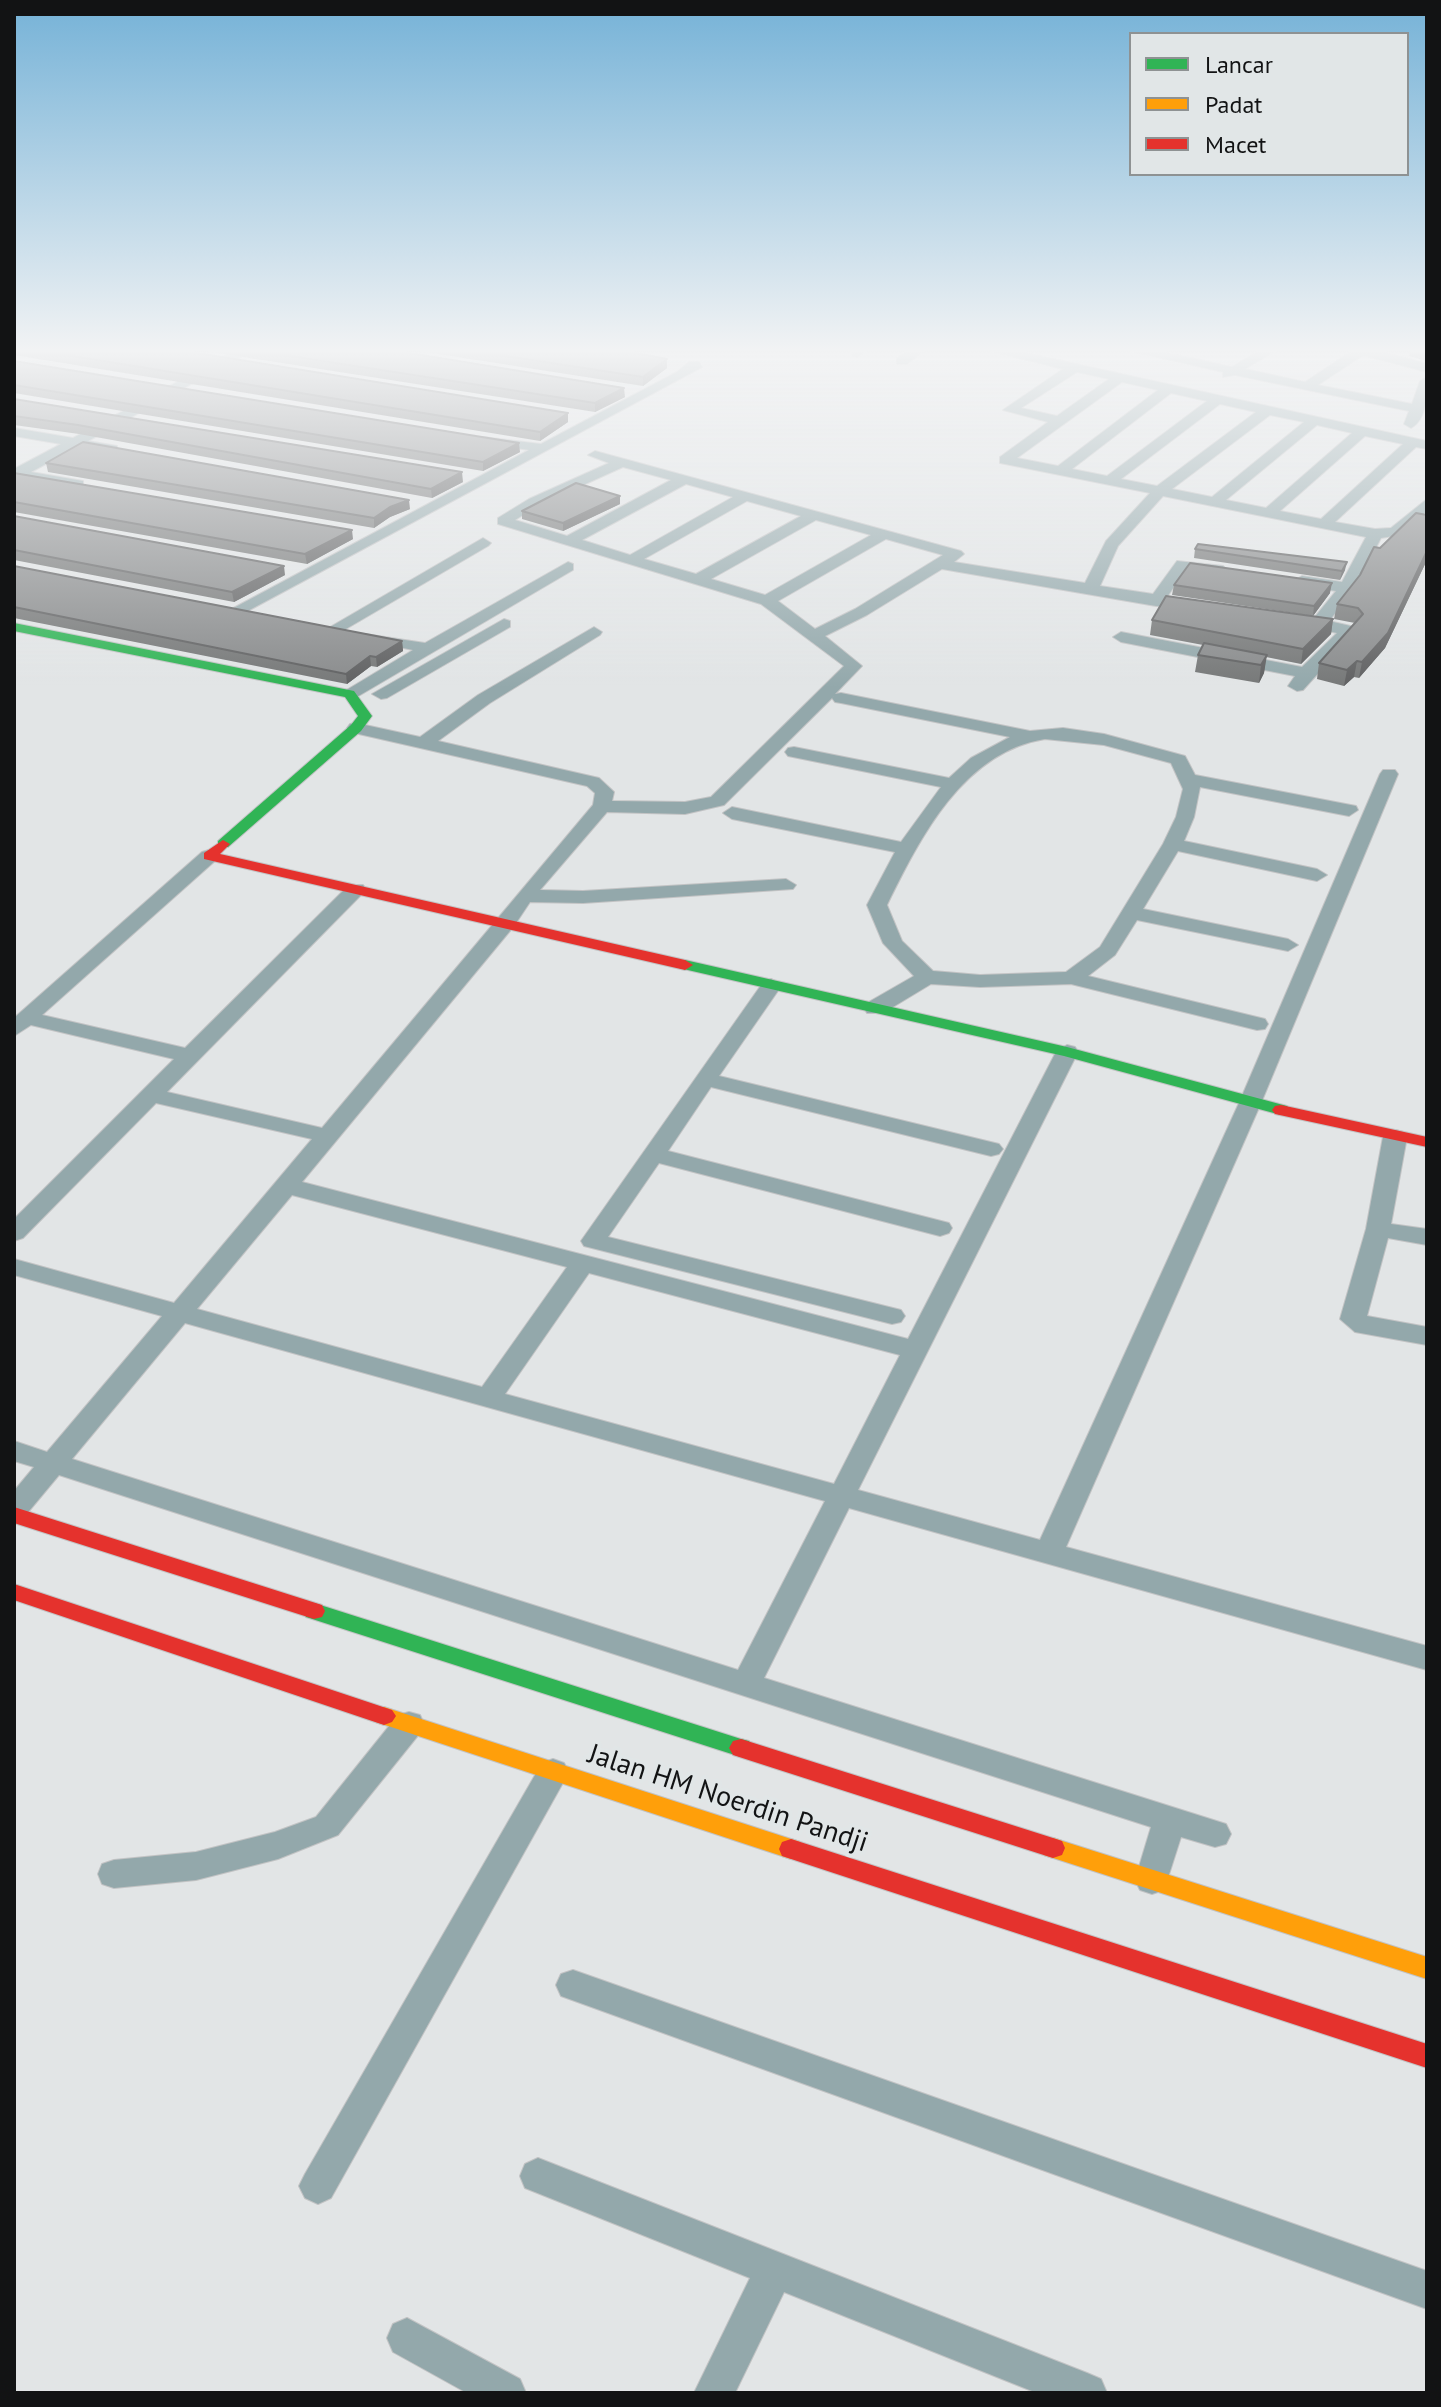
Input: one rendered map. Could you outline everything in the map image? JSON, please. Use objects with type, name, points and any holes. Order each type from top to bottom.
[{"type":"street","points":[[15,474],[36,463]]},
{"type":"street","points":[[264,616],[228,609],[309,572],[512,463]]},
{"type":"street","points":[[602,806],[685,808],[717,801],[854,666],[767,601],[503,521],[534,502],[620,463]]},
{"type":"street","points":[[628,463],[955,553],[955,556],[861,612],[815,635]]},
{"type":"street","points":[[1020,463],[1375,534],[1395,532],[1425,507]]},
{"type":"street","points":[[1059,472],[1070,463]]},
{"type":"street","points":[[1108,482],[1133,463]]},
{"type":"street","points":[[1090,590],[1111,544],[1161,490],[1196,463]]},
{"type":"street","points":[[1216,501],[1262,463]]},
{"type":"street","points":[[1270,512],[1325,463]]},
{"type":"street","points":[[1324,524],[1391,463]]},
{"type":"street","points":[[1000,469],[1013,475],[1149,505]]},
{"type":"street","points":[[15,474],[95,487]]},
{"type":"street","points":[[468,476],[484,478]]},
{"type":"street","points":[[570,540],[685,479]]},
{"type":"street","points":[[633,559],[746,496]]},
{"type":"street","points":[[402,500],[433,506]]},
{"type":"street","points":[[699,579],[816,514]]},
{"type":"street","points":[[344,531],[376,536]]},
{"type":"street","points":[[767,601],[886,533]]},
{"type":"street","points":[[1318,624],[1347,588],[1375,534]]},
{"type":"street","points":[[427,648],[326,628],[483,543]]},
{"type":"street","points":[[941,564],[1215,609]]},
{"type":"street","points":[[1156,601],[1182,564],[1228,570]]},
{"type":"street","points":[[278,566],[309,572]]},
{"type":"street","points":[[354,700],[427,648],[568,567]]},
{"type":"street","points":[[1288,579],[1347,588]]},
{"type":"street","points":[[1121,637],[1301,679],[1349,630],[1289,619]]},
{"type":"street","points":[[14,627],[354,700],[504,624]]},
{"type":"street","points":[[424,743],[484,699],[594,632]]},
{"type":"street","points":[[841,698],[1030,736],[1074,736],[1128,743],[1179,760],[1192,789],[1185,817],[1173,844],[1108,951],[1071,978]]},
{"type":"street","points":[[20,1023],[356,728],[365,716],[354,700]]},
{"type":"street","points":[[14,1512],[602,806],[605,792],[593,782],[356,728]]},
{"type":"street","points":[[927,977],[893,943],[877,905],[906,849],[952,784],[989,756],[1030,736]]},
{"type":"street","points":[[794,752],[952,784]]},
{"type":"street","points":[[1048,1555],[1250,1103],[1389,774]]},
{"type":"street","points":[[1187,779],[1349,810]]},
{"type":"street","points":[[732,813],[906,849]]},
{"type":"street","points":[[1173,844],[1317,875]]},
{"type":"street","points":[[209,856],[1067,1052],[1250,1103],[1427,1142]]},
{"type":"street","points":[[524,896],[583,897],[786,885]]},
{"type":"street","points":[[14,1233],[356,889]]},
{"type":"street","points":[[1132,913],[1288,945]]},
{"type":"street","points":[[875,1008],[927,977],[980,981],[1071,978],[1257,1024]]},
{"type":"street","points":[[771,985],[593,1241],[892,1316]]},
{"type":"street","points":[[20,1023],[189,1056]]},
{"type":"street","points":[[746,1684],[1067,1052]]},
{"type":"street","points":[[706,1079],[991,1149]]},
{"type":"street","points":[[149,1095],[328,1136]]},
{"type":"street","points":[[1395,1137],[1378,1229],[1353,1319],[1364,1326],[1427,1336]]},
{"type":"street","points":[[653,1154],[940,1228]]},
{"type":"street","points":[[287,1186],[916,1350]]},
{"type":"street","points":[[1378,1229],[1427,1237]]},
{"type":"street","points":[[488,1398],[583,1263]]},
{"type":"street","points":[[14,1267],[1427,1658]]},
{"type":"street","points":[[14,1451],[1215,1834]]},
{"type":"street","name":"Jalan HM Noerdin Pandji","points":[[14,1512],[1427,1968]]},
{"type":"street","name":"Jalan HM Noerdin Pandji","points":[[14,1592],[553,1772],[1427,2056]]},
{"type":"street","points":[[114,1874],[196,1866],[278,1845],[327,1826],[409,1724]]},
{"type":"street","points":[[318,2186],[553,1772]]},
{"type":"street","points":[[1152,1880],[1170,1819]]},
{"type":"street","points":[[573,1985],[1427,2290]]},
{"type":"street","points":[[538,2176],[1087,2393]]},
{"type":"street","points":[[714,2393],[774,2271]]},
{"type":"street","points":[[407,2338],[506,2393]]},
{"type":"building","points":[[48,463],[203,463],[409,500],[390,507],[374,518]]},
{"type":"building","points":[[289,463],[409,463],[462,472],[431,489]]},
{"type":"building","points":[[14,473],[352,530],[305,554],[14,502]]},
{"type":"building","points":[[576,483],[620,496],[563,523],[522,511]]},
{"type":"building","points":[[1416,513],[1427,515],[1427,551],[1388,633],[1362,662],[1357,661],[1347,670],[1319,663],[1363,614],[1358,608],[1337,604],[1360,575],[1374,547],[1380,548]]},
{"type":"building","points":[[14,516],[284,566],[232,592],[14,550]]},
{"type":"building","points":[[1198,544],[1347,562],[1342,571],[1195,549]]},
{"type":"building","points":[[1190,563],[1332,583],[1314,606],[1174,585]]},
{"type":"building","points":[[14,566],[402,641],[376,657],[370,656],[346,674],[14,607]]},
{"type":"building","points":[[1166,596],[1333,619],[1303,649],[1152,620]]},
{"type":"building","points":[[1204,643],[1267,655],[1261,665],[1198,655]]},
{"type":"traffic: fast","points":[[14,627],[349,694],[365,716],[356,728],[223,844]]},
{"type":"traffic: fast","points":[[685,965],[1067,1052],[1281,1110]]},
{"type":"traffic: fast","points":[[314,1611],[741,1748]]},
{"type":"traffic: slow","points":[[384,1716],[791,1849]]},
{"type":"traffic: slow","points":[[1053,1848],[1427,1968]]},
{"type":"traffic: jam","points":[[223,844],[209,856],[685,965]]},
{"type":"traffic: jam","points":[[1281,1110],[1427,1142]]},
{"type":"traffic: jam","points":[[14,1515],[314,1611]]},
{"type":"traffic: jam","points":[[14,1592],[384,1716]]},
{"type":"traffic: jam","points":[[741,1748],[1053,1848]]},
{"type":"traffic: jam","points":[[791,1849],[1427,2056]]}]
